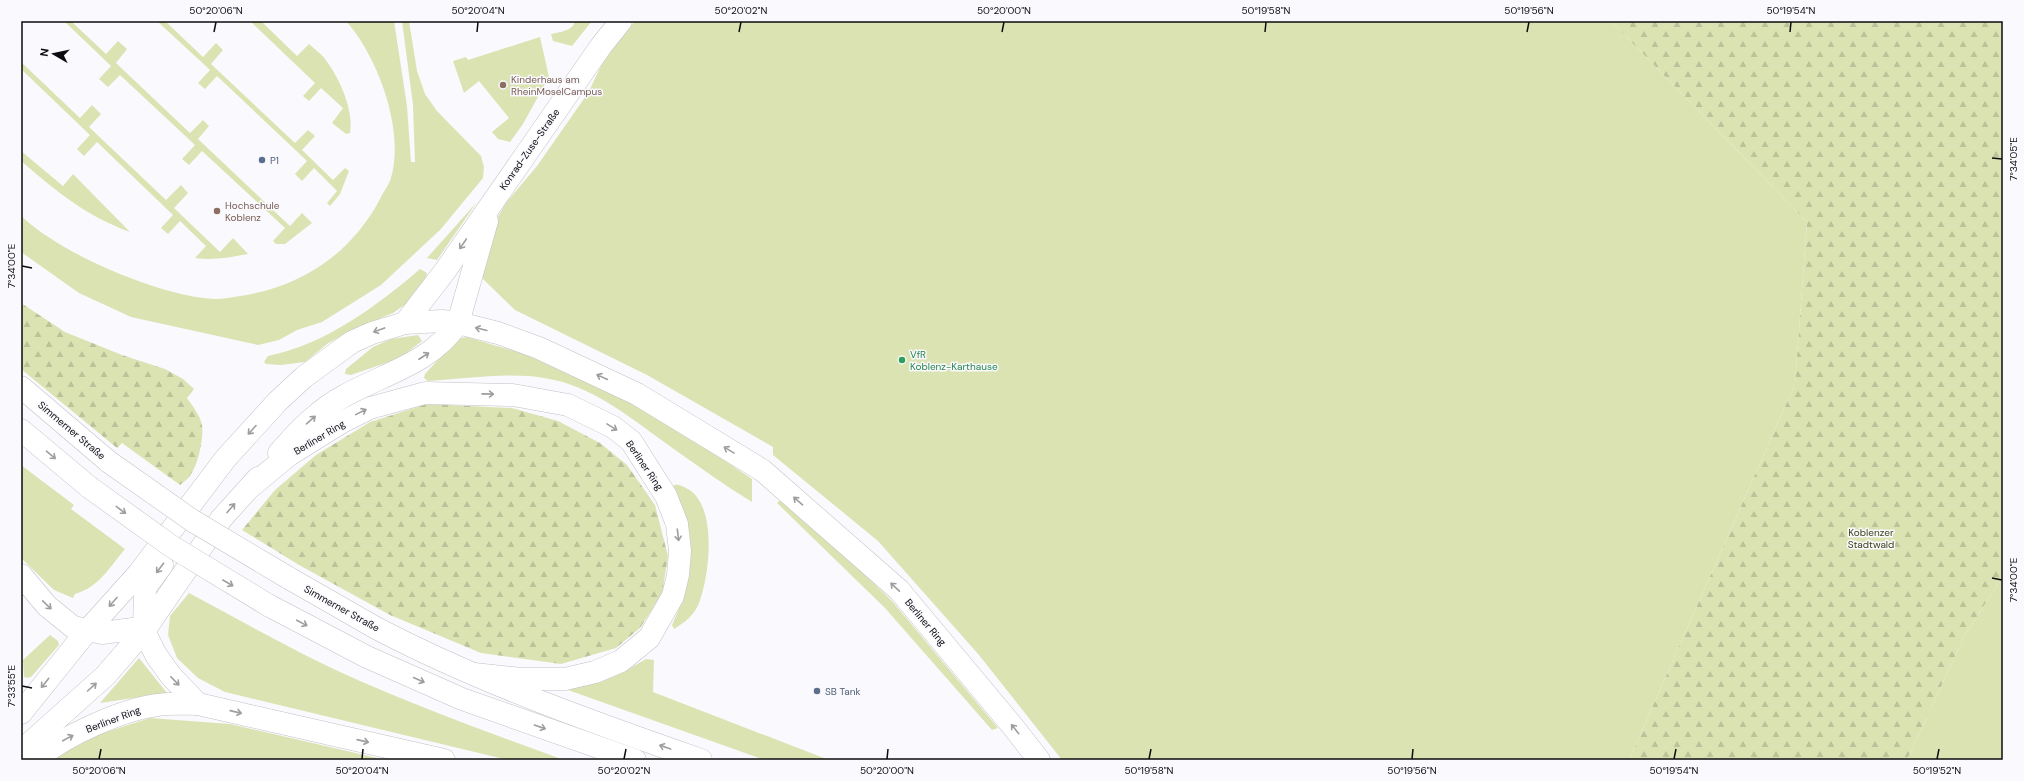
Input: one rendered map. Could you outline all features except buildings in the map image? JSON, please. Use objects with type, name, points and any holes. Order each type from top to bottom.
[{"type":"street","name":"Konrad-Zuse-Straße","points":[[404,323],[445,271],[492,200],[601,46],[621,21]]},
{"type":"street","name":"Konrad-Zuse-Straße","points":[[458,323],[492,200]]},
{"type":"street","name":"Berliner Ring","points":[[21,714],[87,631],[139,573],[221,465],[278,401],[332,355],[352,342],[372,332],[404,323],[431,321],[458,323],[498,333],[539,348],[637,394],[762,470],[899,590],[1039,760]]},
{"type":"street","name":"Berliner Ring","points":[[21,751],[105,676],[144,631],[221,519],[300,429],[320,411],[345,395],[398,371],[423,357],[450,335],[458,323]]},
{"type":"street","name":"Simmerner Straße","points":[[21,387],[109,462],[193,521],[377,628],[474,674],[619,731],[701,760]]},
{"type":"street","name":"Berliner Ring","points":[[248,489],[289,455],[342,422],[370,408],[425,394],[513,395],[568,405],[613,427],[632,441],[666,496],[677,524],[680,551],[678,574],[673,596],[650,638],[621,661],[595,672],[565,679],[521,679],[474,674]]},
{"type":"street","points":[[21,430],[89,487],[171,546],[268,605],[367,657],[462,699],[635,760]]},
{"type":"street","points":[[198,704],[171,676],[156,656],[144,631],[145,588],[222,487],[221,465]]},
{"type":"street","points":[[21,575],[47,606],[73,627],[102,633],[133,630],[144,631]]},
{"type":"street","name":"Berliner Ring","points":[[36,760],[62,741],[88,728],[135,710],[158,705],[198,704],[444,760]]},
{"type":"green space","points":[[64,21],[71,21],[106,54],[118,41],[127,49],[116,63],[190,133],[203,120],[209,126],[198,139],[290,226],[302,213],[312,223],[285,244],[276,244],[273,241],[285,228],[202,151],[189,165],[182,159],[195,145],[120,75],[108,87],[99,79],[111,66]]},
{"type":"green space","points":[[157,21],[165,21],[203,57],[216,43],[223,50],[211,64],[295,143],[308,130],[315,136],[302,150],[333,180],[345,168],[349,171],[340,194],[330,206],[327,203],[337,191],[314,168],[302,181],[295,174],[307,161],[217,76],[205,89],[198,83],[210,70]]},
{"type":"green space","points":[[250,21],[261,21],[297,56],[309,44],[323,57],[340,84],[348,104],[351,124],[350,133],[346,134],[332,123],[343,108],[321,88],[309,101],[303,96],[315,83]]},
{"type":"green space","points":[[346,21],[394,21],[407,106],[411,162],[415,162],[413,105],[402,21],[409,21],[417,71],[425,94],[437,111],[481,156],[484,167],[483,178],[441,229],[381,285],[322,322],[297,330],[279,340],[258,345],[131,317],[79,293],[21,252],[21,216],[31,225],[67,248],[107,269],[153,286],[196,297],[215,299],[262,292],[284,285],[322,265],[354,236],[368,219],[390,181],[394,159],[394,138],[386,95],[368,54],[358,36]]},
{"type":"green space","points":[[575,21],[592,21],[572,46],[553,41],[551,34],[569,29]]},
{"type":"green space","points":[[635,21],[1611,21],[1807,222],[1795,384],[1629,760],[1062,760],[979,655],[878,541],[773,455],[773,447],[647,375],[515,310],[483,279],[483,258],[488,234],[506,203],[537,166],[588,93],[603,62]]},
{"type":"green space","name":"Koblenzer Stadtwald","points":[[1611,21],[2003,21],[2003,576],[1965,635],[1907,760],[1629,760],[1795,384],[1807,222]]},
{"type":"green space","points":[[540,37],[549,77],[523,124],[510,142],[498,139],[492,132],[509,118],[479,81],[464,93],[453,61],[466,57],[468,60]]},
{"type":"green space","points":[[21,62],[80,118],[92,105],[101,114],[89,127],[166,200],[181,185],[188,193],[174,208],[220,252],[233,238],[248,254],[215,259],[195,258],[206,246],[180,221],[168,234],[161,228],[173,215],[97,142],[84,156],[77,149],[90,135],[21,69]]},
{"type":"green space","points":[[21,151],[63,186],[73,174],[130,232],[114,226],[72,202],[21,161]]},
{"type":"green space","points":[[477,202],[437,260],[427,258]]},
{"type":"green space","points":[[420,269],[427,273],[426,279],[406,304],[393,313],[350,331],[327,344],[305,362],[281,365],[266,364],[264,362],[268,356],[289,351],[309,343],[349,322],[386,297]]},
{"type":"green space","points":[[21,303],[65,332],[122,355],[165,369],[183,379],[194,389],[187,398],[200,418],[202,425],[202,436],[200,451],[194,470],[186,480],[180,485],[122,443],[117,448],[21,369]]},
{"type":"green space","points":[[418,335],[422,341],[400,358],[351,375],[345,374],[346,369],[373,347],[391,339]]},
{"type":"green space","points":[[467,337],[527,355],[627,401],[693,439],[752,479],[752,502],[731,489],[612,405],[579,388],[562,382],[530,376],[486,376],[428,381],[424,378],[425,374],[457,339]]},
{"type":"green space","points":[[427,404],[512,408],[558,421],[600,443],[627,465],[655,505],[668,556],[662,594],[640,628],[616,648],[561,664],[481,653],[390,615],[299,565],[242,530],[275,490],[316,455],[370,422]]},
{"type":"green space","points":[[21,465],[74,505],[71,509],[125,549],[97,582],[91,587],[75,594],[73,598],[54,590],[21,558]]},
{"type":"green space","points":[[674,485],[679,485],[686,488],[696,496],[703,508],[709,541],[706,575],[699,603],[692,615],[674,629],[672,625],[678,612],[689,573],[691,546],[686,518],[674,489]]},
{"type":"green space","points":[[780,500],[838,549],[892,601],[998,728],[992,730],[885,608],[777,503]]},
{"type":"green space","points":[[2003,576],[2003,760],[1907,760],[1965,635]]},
{"type":"green space","points":[[189,593],[295,650],[360,681],[487,732],[564,760],[508,760],[225,692],[198,678],[177,658],[168,635],[170,616]]},
{"type":"green space","points":[[50,635],[58,641],[59,645],[31,677],[24,677],[23,660]]},
{"type":"green space","points":[[139,658],[167,693],[100,703]]},
{"type":"green space","points":[[646,659],[654,660],[653,692],[829,760],[765,760],[568,690],[627,670]]},
{"type":"green space","points":[[150,718],[230,724],[386,760],[50,760],[78,741]]},
{"type":"place","name":"Kinderhaus am RheinMoselCampus","points":[[503,85]]},
{"type":"place","name":"P1","points":[[262,160]]},
{"type":"place","name":"Hochschule Koblenz","points":[[217,211]]},
{"type":"place","name":"VfR Koblenz-Karthause","points":[[902,360]]},
{"type":"place","name":"SB Tank","points":[[817,691]]}]
